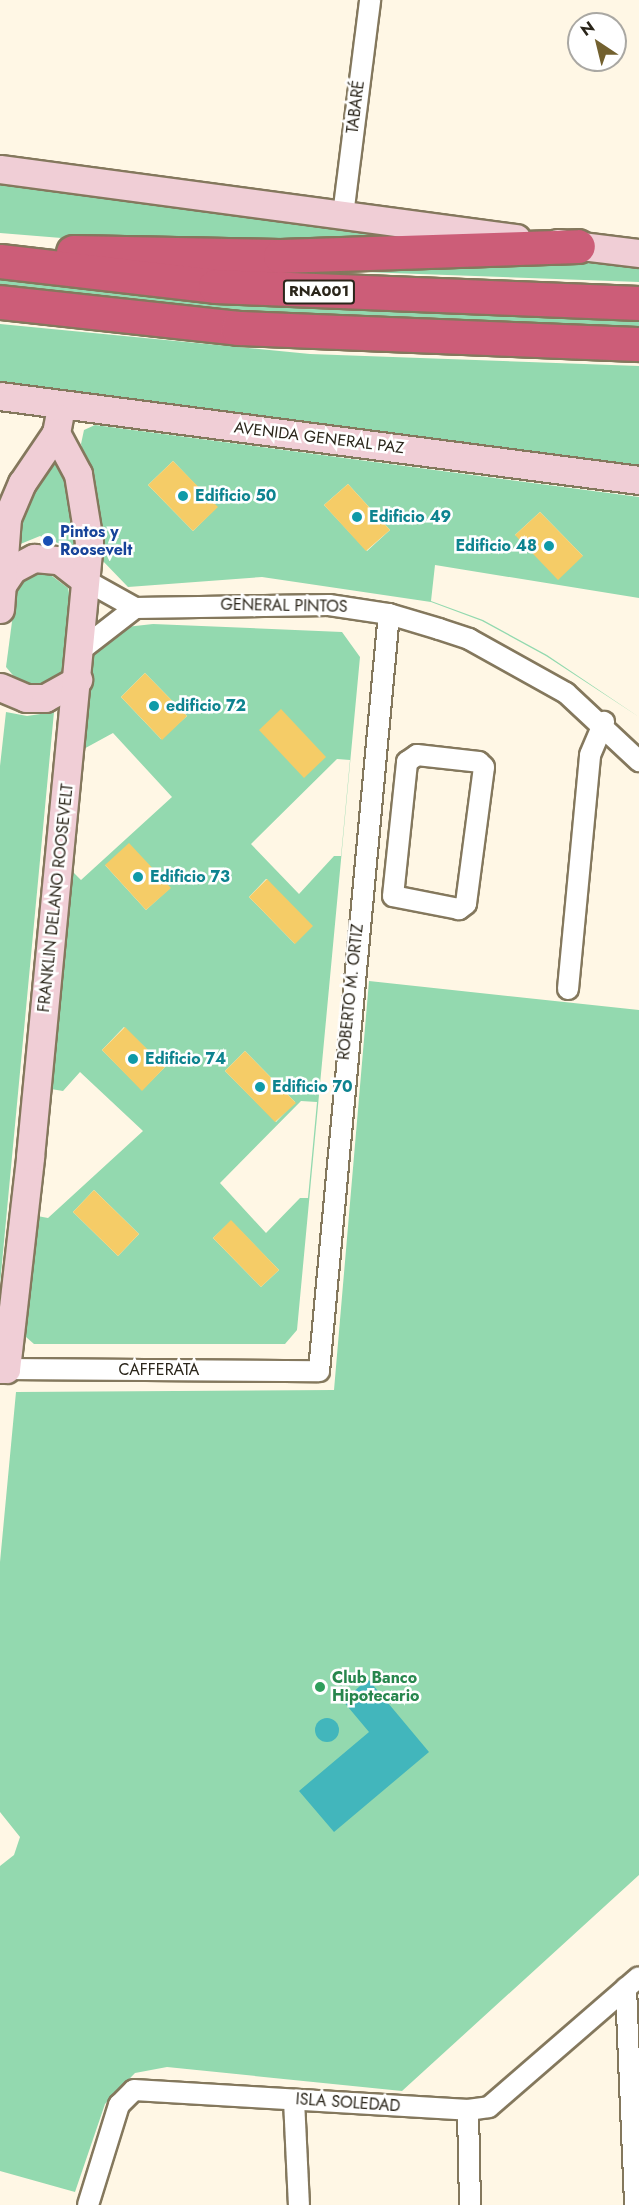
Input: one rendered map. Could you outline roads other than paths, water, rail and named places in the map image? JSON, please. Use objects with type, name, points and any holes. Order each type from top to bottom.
[{"type":"highway","points":[[0,249],[202,256],[578,246]]},
{"type":"highway","name":"RNA001","points":[[0,261],[215,286],[639,303]]},
{"type":"highway","points":[[0,302],[238,328],[639,344]]},
{"type":"street","name":"TABARÉ","points":[[343,215],[370,0]]},
{"type":"street","points":[[0,169],[639,253]]},
{"type":"street","name":"AVENIDA GENERAL PAZ","points":[[0,396],[639,480]]},
{"type":"street","points":[[1,593],[13,501],[56,433],[61,404]]},
{"type":"street","name":"FRANKLIN DELANO ROOSEVELT","points":[[3,1369],[82,649],[85,504],[71,456],[56,433]]},
{"type":"street","points":[[1,593],[24,561],[47,557],[69,564],[85,580],[135,608],[82,649]]},
{"type":"street","name":"GENERAL PINTOS","points":[[135,608],[300,603],[389,614],[469,639],[566,693],[604,722],[639,761]]},
{"type":"street","name":"ROBERTO M. ORTIZ","points":[[319,1371],[389,614]]},
{"type":"street","points":[[0,687],[26,698],[45,698],[78,680]]},
{"type":"street","points":[[568,989],[590,755],[604,722]]},
{"type":"street","points":[[410,758],[479,762],[484,767],[466,904],[459,909],[393,896],[400,827],[410,758]]},
{"type":"street","points":[[369,821],[400,827]]},
{"type":"street","name":"CAFFERATA","points":[[3,1369],[319,1371]]},
{"type":"street","points":[[632,1983],[635,2205]]},
{"type":"street","name":"ISLA SOLEDAD","points":[[88,2205],[119,2105],[134,2090],[468,2110],[502,2100],[632,1983]]},
{"type":"street","points":[[294,2100],[299,2205]]},
{"type":"street","points":[[468,2110],[470,2205]]},
{"type":"water","points":[[368,1679],[429,1752],[334,1832],[299,1791],[369,1732],[343,1701]]},
{"type":"water","points":[[327,1718],[336,1721],[339,1730],[336,1739],[327,1742],[318,1739],[315,1730],[318,1721]]},
{"type":"place","name":"Edificio 50","points":[[183,496]]},
{"type":"place","name":"Edificio 49","points":[[357,517]]},
{"type":"place","name":"Pintos y Roosevelt","points":[[48,541]]},
{"type":"place","name":"Edificio 48","points":[[549,546]]},
{"type":"place","name":"edificio 72","points":[[154,706]]},
{"type":"place","name":"Edificio 73","points":[[138,877]]},
{"type":"place","name":"Edificio 74","points":[[133,1059]]},
{"type":"place","name":"Edificio 70","points":[[260,1087]]},
{"type":"place","name":"Club Banco Hipotecario","points":[[320,1687]]}]
